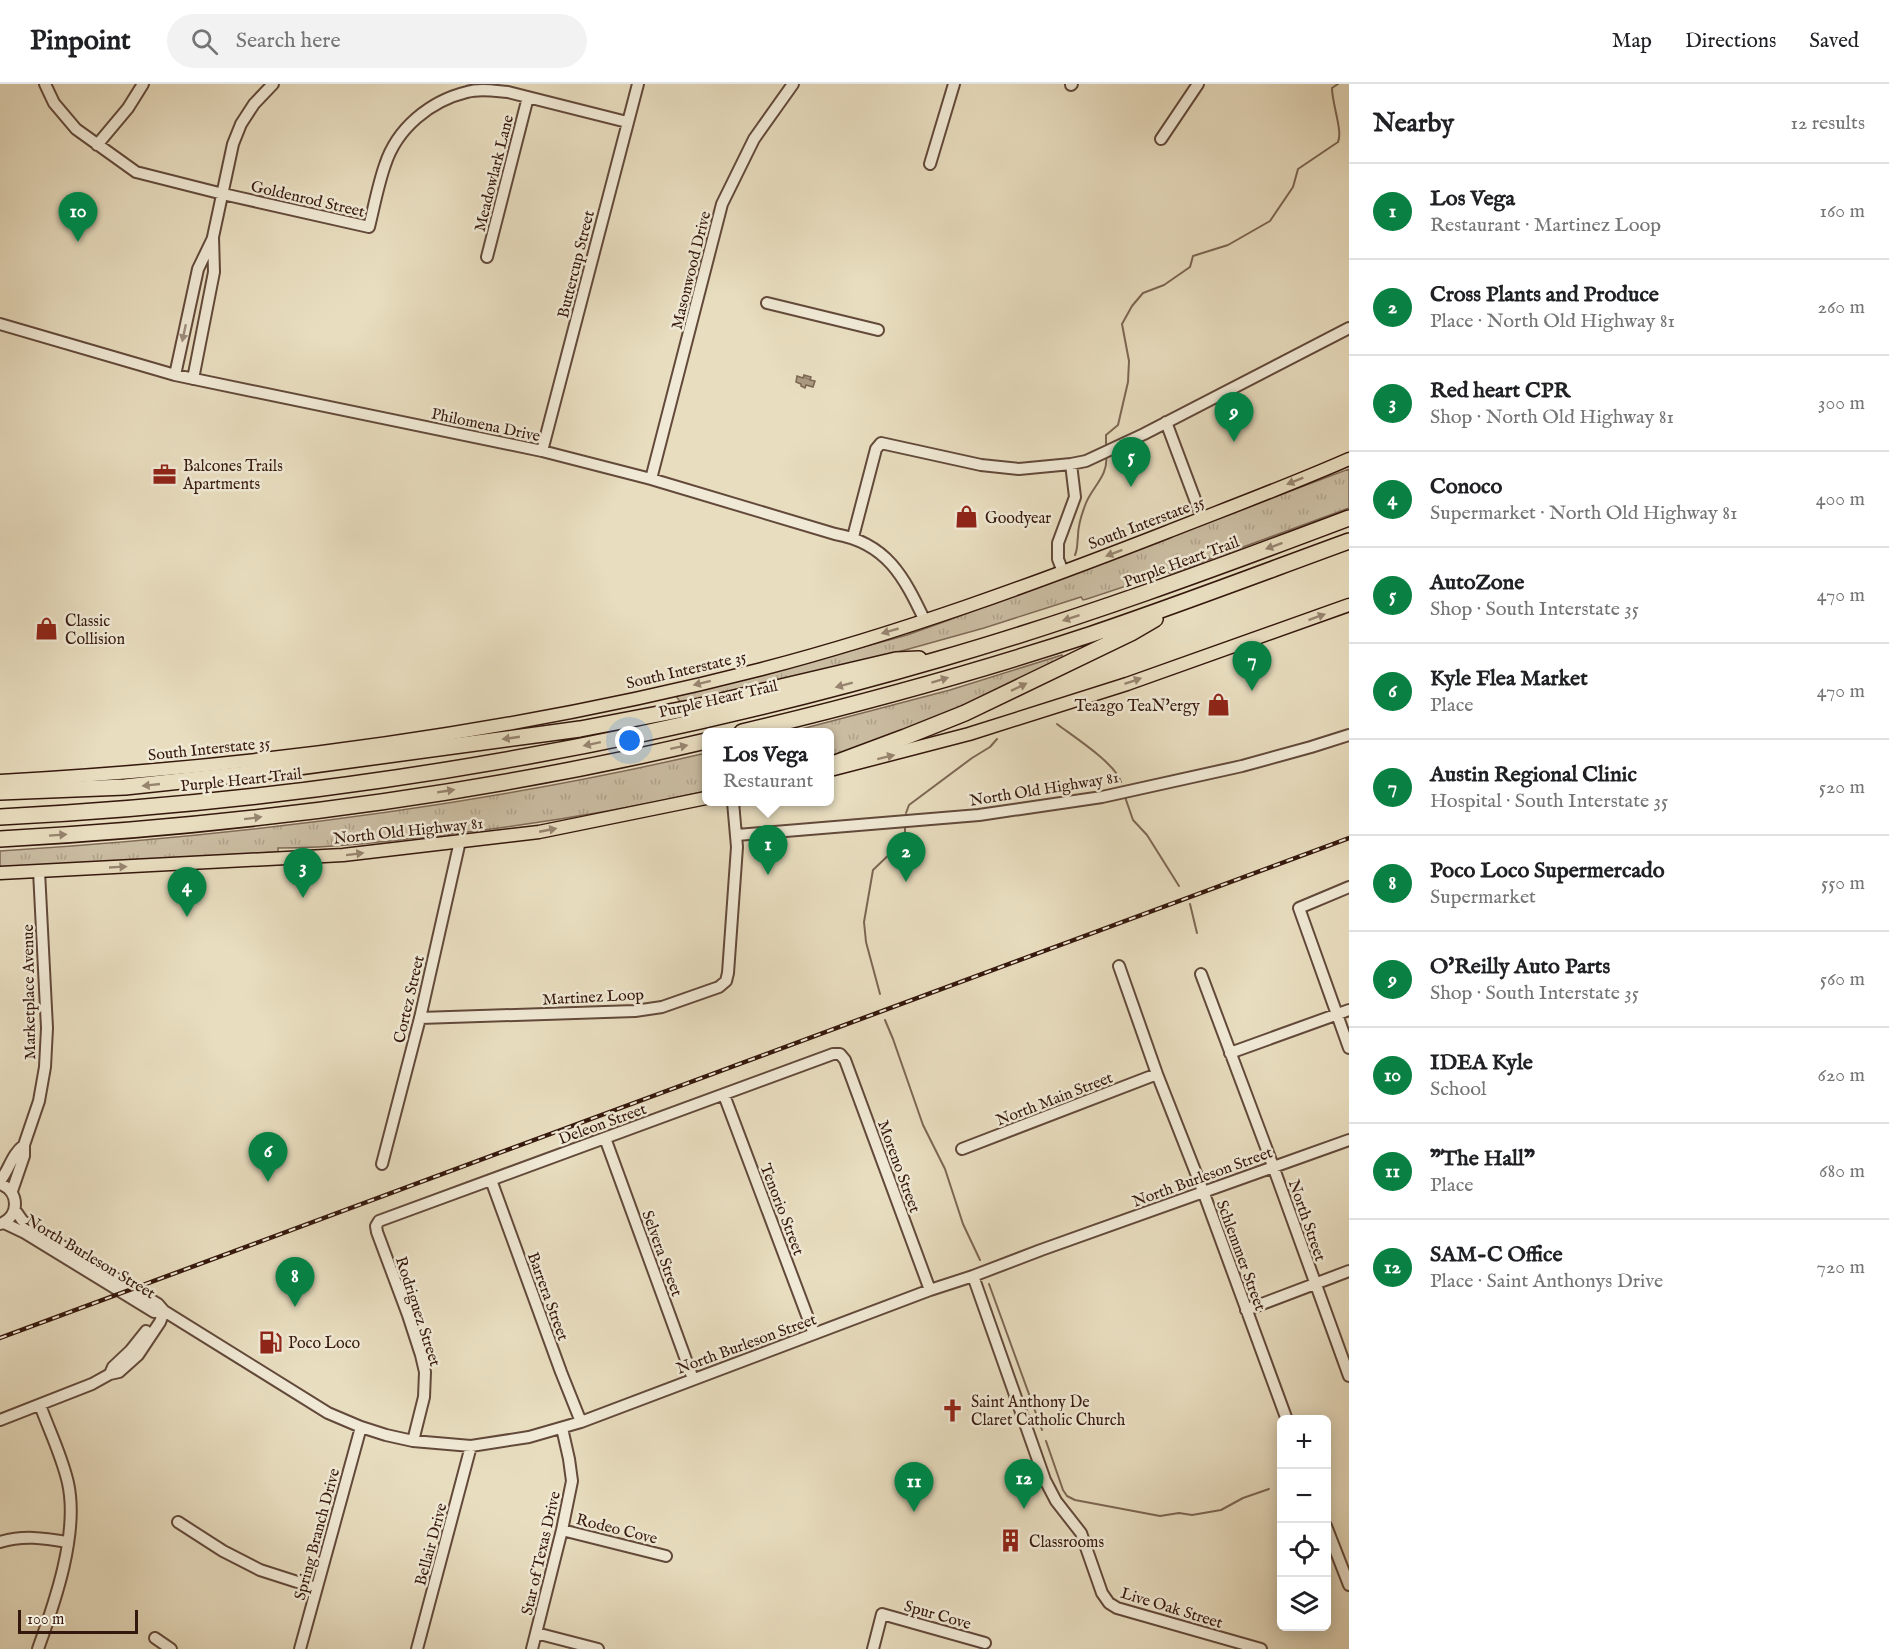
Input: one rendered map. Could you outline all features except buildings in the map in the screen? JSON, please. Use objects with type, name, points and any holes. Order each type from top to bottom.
[{"type":"highway","name":"Purple Heart Trail","points":[[0,817],[90,812],[220,800],[444,770],[672,727],[786,700],[940,659],[1121,602],[1349,518]]},
{"type":"highway","points":[[758,728],[960,675],[1091,634],[1349,541]]},
{"type":"highway","points":[[834,764],[965,713],[1131,633],[1185,600]]},
{"type":"highway","points":[[0,792],[125,787],[247,774],[580,729],[700,706],[896,660],[940,659]]},
{"type":"highway","points":[[0,839],[204,824],[386,801],[574,768],[702,742]]},
{"type":"main road","name":"South Interstate 35","points":[[0,781],[124,774],[384,744],[602,705],[698,684],[765,668],[925,621],[1063,572],[1349,459]]},
{"type":"main road","points":[[834,769],[969,735],[1127,684],[1349,605]]},
{"type":"main road","name":"North Old Highway 81","points":[[39,871],[343,855],[539,832],[702,799]]},
{"type":"main road","points":[[0,873],[39,871]]},
{"type":"street","name":"Goldenrod Street","points":[[45,84],[54,103],[76,129],[136,172],[369,227],[385,164],[402,131],[427,110],[467,88],[528,97],[627,122]]},
{"type":"street","points":[[97,145],[128,108],[143,84]]},
{"type":"street","points":[[175,375],[198,269],[213,237],[237,132],[254,104],[273,84]]},
{"type":"street","name":"Buttercup Street","points":[[542,452],[638,84]]},
{"type":"street","name":"Masonwood Drive","points":[[651,479],[722,204],[754,139],[793,84]]},
{"type":"street","points":[[930,164],[954,84]]},
{"type":"street","points":[[1161,139],[1198,84]]},
{"type":"street","name":"Meadowlark Lane","points":[[487,256],[528,97]]},
{"type":"street","points":[[193,379],[214,272],[213,237]]},
{"type":"street","points":[[191,303],[207,307]]},
{"type":"street","points":[[767,303],[878,330]]},
{"type":"street","name":"Philomena Drive","points":[[0,324],[175,375],[542,452],[651,479],[836,534],[853,537],[872,547],[888,560],[909,588],[925,621]]},
{"type":"street","points":[[853,537],[876,449],[881,443],[981,465],[1019,469],[1071,464],[1114,449],[1349,328]]},
{"type":"street","points":[[1166,422],[1202,518]]},
{"type":"street","points":[[1063,572],[1058,559],[1058,543],[1075,497],[1071,464]]},
{"type":"street","name":"North Old Highway 81","points":[[737,834],[980,815],[1102,797],[1242,766],[1349,735]]},
{"type":"street","name":"Martinez Loop","points":[[420,1018],[634,1011],[662,1007],[719,987],[726,981],[728,973],[737,834],[734,806]]},
{"type":"street","name":"Cortez Street","points":[[382,1164],[420,1018],[460,841]]},
{"type":"street","name":"Marketplace Avenue","points":[[12,1191],[39,1101],[45,1067],[47,1028],[39,871]]},
{"type":"street","points":[[1349,887],[1299,908],[1349,1048]]},
{"type":"street","name":"Schlemmer Street","points":[[1119,966],[1157,1074],[1285,1415]]},
{"type":"street","name":"North Street","points":[[1201,974],[1349,1376]]},
{"type":"street","points":[[1230,1053],[1349,1010]]},
{"type":"street","name":"Deleon Street","points":[[376,1226],[379,1221],[406,1210],[833,1054],[840,1054]]},
{"type":"street","name":"Moreno Street","points":[[840,1054],[845,1060],[930,1290]]},
{"type":"street","name":"North Main Street","points":[[962,1149],[1157,1074]]},
{"type":"street","name":"Tenorio Street","points":[[724,1095],[814,1334]]},
{"type":"street","name":"Selvera Street","points":[[604,1138],[693,1379]]},
{"type":"street","name":"North Burleson Street","points":[[15,1210],[29,1226],[158,1304],[164,1311],[328,1413],[361,1427],[413,1441],[471,1446],[529,1437],[581,1422],[930,1290],[1349,1140]]},
{"type":"street","name":"Marketplace Avenue","points":[[0,1183],[17,1151],[24,1145]]},
{"type":"street","name":"Barrera Street","points":[[490,1180],[581,1422]]},
{"type":"street","points":[[0,1183],[12,1191],[16,1203],[12,1216],[2,1223]]},
{"type":"street","name":"North Burleson Street","points":[[2,1223],[25,1233],[154,1312],[164,1311]]},
{"type":"street","name":"Rodriguez Street","points":[[376,1226],[376,1232],[408,1315],[424,1372],[424,1396],[413,1441]]},
{"type":"street","points":[[1246,1310],[1349,1271]]},
{"type":"street","name":"Live Oak Street","points":[[973,1276],[1045,1480],[1056,1501],[1081,1533],[1102,1593],[1109,1603],[1117,1608],[1261,1649]]},
{"type":"street","points":[[0,1420],[119,1372],[138,1355],[160,1322],[164,1311]]},
{"type":"street","points":[[38,1649],[54,1605],[71,1516],[68,1483],[63,1465],[40,1405]]},
{"type":"street","name":"Spring Branch Drive","points":[[300,1649],[361,1427]]},
{"type":"street","name":"Star of Texas Drive","points":[[532,1649],[572,1481],[562,1428]]},
{"type":"street","name":"Bellair Drive","points":[[417,1649],[471,1446]]},
{"type":"street","points":[[178,1522],[223,1551],[260,1570],[316,1588]]},
{"type":"street","name":"Rodeo Cove","points":[[562,1530],[666,1556]]},
{"type":"street","points":[[0,1542],[34,1537],[67,1542]]},
{"type":"street","points":[[1331,1539],[1349,1585]]},
{"type":"street","name":"Spur Cove","points":[[873,1649],[882,1614],[986,1643]]},
{"type":"street","points":[[536,1633],[598,1649]]},
{"type":"street","points":[[155,1638],[171,1649]]},
{"type":"green space","points":[[1349,469],[1349,508],[1170,574],[1168,572],[1087,599],[1083,600],[1081,597],[984,628],[819,673],[681,703],[676,696],[472,736],[407,745],[784,669],[907,635]]},
{"type":"green space","points":[[1062,655],[1064,660],[974,705],[834,758],[834,728],[805,728],[950,690]]},
{"type":"green space","points":[[702,754],[702,792],[579,816],[386,842],[278,848],[278,852],[0,867],[0,851],[178,837],[355,817],[532,789]]},
{"type":"water","points":[[804,375],[815,381],[813,387],[806,385],[805,388],[796,382],[797,376],[803,378]]},
{"type":"waterway","points":[[1106,449],[1106,435],[1118,425],[1128,382],[1129,361],[1122,324],[1132,306],[1143,293],[1164,285],[1190,267],[1193,256],[1228,245],[1270,221],[1293,187],[1298,169],[1338,142],[1339,131],[1332,88],[1338,84]]},
{"type":"waterway","points":[[1075,555],[1082,515],[1089,497],[1103,474],[1106,455]]},
{"type":"waterway","points":[[1057,724],[1103,759],[1121,782]]},
{"type":"waterway","points":[[906,813],[909,805],[990,747],[997,739]]},
{"type":"waterway","points":[[1125,797],[1133,820],[1147,835],[1179,886]]},
{"type":"waterway","points":[[880,994],[866,942],[864,922],[873,870],[896,848],[905,832],[905,827]]},
{"type":"waterway","points":[[1190,904],[1197,933]]},
{"type":"waterway","points":[[885,1020],[923,1125],[945,1169],[963,1224],[980,1260]]},
{"type":"waterway","points":[[989,1284],[1042,1430]]},
{"type":"waterway","points":[[1046,1441],[1063,1490],[1067,1496],[1075,1500],[1160,1516],[1179,1513],[1192,1515],[1221,1510],[1243,1498],[1269,1489]]},
{"type":"railway","points":[[0,1338],[1349,838]]},
{"type":"place","name":"IDEA Kyle","points":[[78,242]]},
{"type":"place","name":"O'Reilly Auto Parts","points":[[1234,442]]},
{"type":"place","name":"Balcones Trails Apartments","points":[[165,474]]},
{"type":"place","name":"AutoZone","points":[[1131,487]]},
{"type":"place","name":"Goodyear","points":[[967,517]]},
{"type":"place","name":"Classic Collision","points":[[47,629]]},
{"type":"place","name":"Austin Regional Clinic","points":[[1252,691]]},
{"type":"place","name":"Tea2go TeaN'ergy","points":[[1218,705]]},
{"type":"place","name":"Los Vega","points":[[768,875]]},
{"type":"place","name":"Cross Plants and Produce","points":[[906,882]]},
{"type":"place","name":"Red heart CPR","points":[[303,898]]},
{"type":"place","name":"Conoco","points":[[187,917]]},
{"type":"place","name":"Kyle Flea Market","points":[[268,1182]]},
{"type":"place","name":"Poco Loco Supermercado","points":[[295,1307]]},
{"type":"place","name":"Poco Loco","points":[[270,1342]]},
{"type":"place","name":"Saint Anthony De Claret Catholic Church","points":[[953,1410]]},
{"type":"place","name":"SAM-C Office","points":[[1024,1509]]},
{"type":"place","name":"\"The Hall\"","points":[[914,1512]]},
{"type":"place","name":"Classrooms","points":[[1011,1541]]}]
